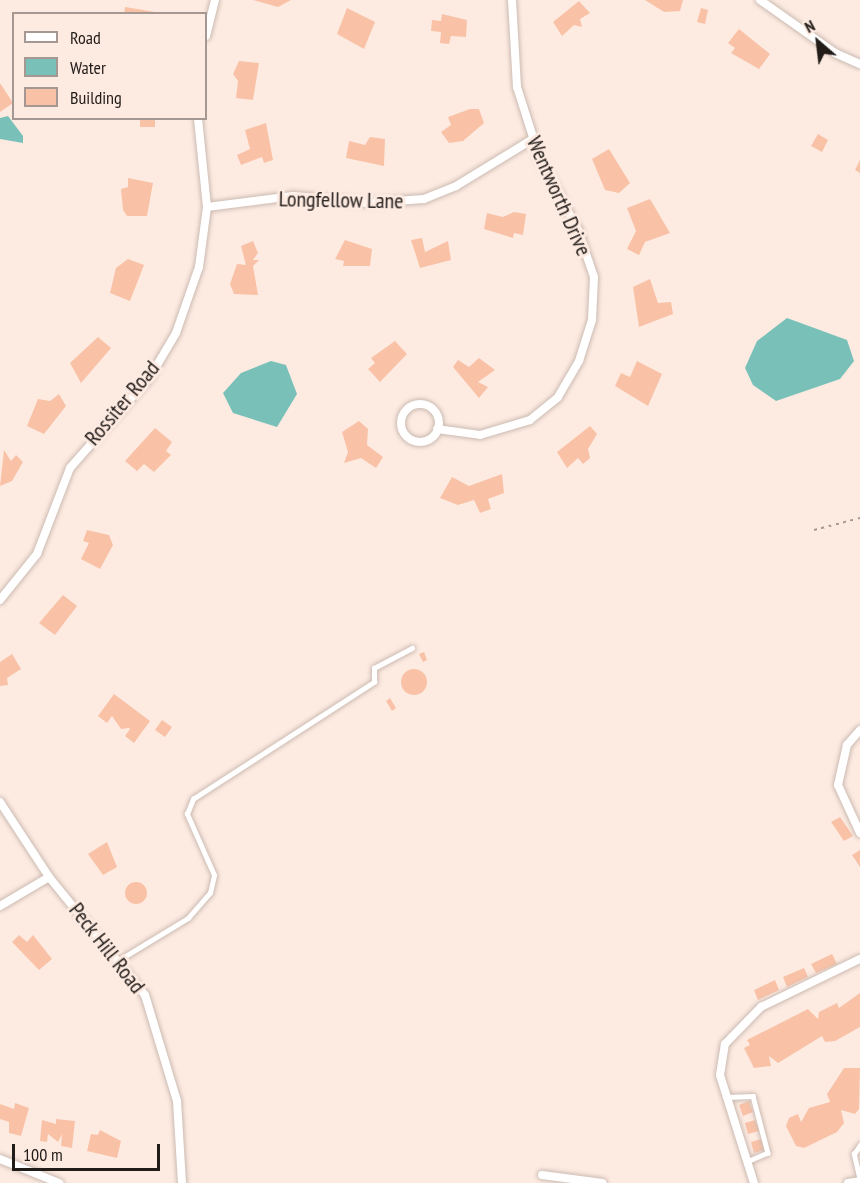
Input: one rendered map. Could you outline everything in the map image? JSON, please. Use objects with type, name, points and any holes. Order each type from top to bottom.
[{"type":"street","points":[[207,32],[215,0]]},
{"type":"street","name":"Wentworth Drive","points":[[437,429],[437,416],[423,404],[410,407],[402,417],[402,429],[411,439],[423,441],[437,429],[480,435],[530,420],[558,397],[579,361],[592,320],[594,277],[578,230],[549,180],[533,140],[517,87],[512,0]]},
{"type":"street","points":[[760,0],[835,53],[860,64]]},
{"type":"street","name":"Rossiter Road","points":[[0,600],[37,554],[70,468],[150,377],[176,333],[199,267],[207,207],[198,120]]},
{"type":"street","name":"Longfellow Lane","points":[[207,207],[293,196],[367,204],[424,199],[456,186],[533,140]]},
{"type":"street","points":[[860,730],[847,745],[838,785],[860,833]]},
{"type":"street","name":"Peck Hill Road","points":[[0,802],[49,877],[119,960],[145,995],[159,1028],[177,1101],[179,1182]]},
{"type":"street","points":[[0,906],[49,877]]},
{"type":"street","points":[[754,1183],[726,1097],[720,1059],[734,1029],[761,1008],[860,959]]},
{"type":"street","points":[[0,1159],[59,1183]]},
{"type":"street","points":[[543,1175],[602,1183]]},
{"type":"street","points":[[848,1183],[860,1181]]},
{"type":"lane","points":[[119,960],[188,918],[210,894],[214,875],[187,814],[193,799],[374,682],[374,668],[412,648]]},
{"type":"lane","points":[[726,1097],[753,1096],[768,1153],[747,1162]]},
{"type":"lane","points":[[860,1145],[854,1155],[860,1181]]},
{"type":"path","points":[[814,530],[860,518]]},
{"type":"water","points":[[8,116],[23,136],[23,143],[0,139],[0,118]]},
{"type":"water","points":[[787,318],[847,340],[854,361],[840,379],[776,401],[753,385],[745,368],[757,341]]},
{"type":"water","points":[[271,361],[286,365],[297,394],[277,427],[233,413],[223,393],[241,373]]},
{"type":"building","points":[[253,0],[291,0],[278,7]]},
{"type":"building","points":[[645,0],[683,0],[680,11],[664,12]]},
{"type":"building","points":[[579,1],[590,13],[580,19],[582,27],[574,25],[562,36],[553,22]]},
{"type":"building","points":[[125,7],[155,12],[124,12]]},
{"type":"building","points":[[347,8],[375,22],[364,49],[337,34]]},
{"type":"building","points":[[701,8],[708,10],[705,24],[697,22]]},
{"type":"building","points":[[442,14],[467,20],[466,37],[451,36],[449,44],[440,43],[441,32],[431,31],[432,20],[441,21]]},
{"type":"building","points":[[739,29],[770,54],[759,69],[731,53],[735,48],[728,43]]},
{"type":"building","points":[[239,61],[259,63],[253,100],[236,98],[238,81],[233,74]]},
{"type":"building","points":[[0,83],[12,104],[0,112]]},
{"type":"building","points":[[470,109],[479,109],[484,123],[463,141],[449,143],[441,132],[451,125],[448,117]]},
{"type":"building","points":[[140,120],[155,120],[155,127],[140,127]]},
{"type":"building","points":[[266,123],[273,160],[264,163],[262,157],[241,165],[237,155],[250,149],[245,130]]},
{"type":"building","points":[[818,134],[828,140],[822,152],[811,146]]},
{"type":"building","points":[[370,137],[385,139],[384,166],[346,158],[349,141],[365,145]]},
{"type":"building","points":[[609,149],[630,183],[619,193],[605,190],[592,159]]},
{"type":"building","points":[[860,160],[860,173],[855,170]]},
{"type":"building","points":[[128,178],[153,183],[147,216],[127,216],[123,210],[121,189],[128,187]]},
{"type":"building","points":[[650,199],[670,233],[645,242],[639,255],[627,249],[636,231],[627,208]]},
{"type":"building","points":[[514,212],[526,214],[523,235],[514,233],[513,238],[484,229],[487,213],[503,217]]},
{"type":"building","points":[[422,238],[425,252],[448,241],[451,260],[420,268],[411,240]]},
{"type":"building","points":[[345,240],[372,249],[370,266],[343,266],[344,261],[335,259]]},
{"type":"building","points":[[253,241],[258,253],[253,260],[259,260],[253,266],[258,295],[234,294],[230,284],[237,264],[246,265],[241,246]]},
{"type":"building","points":[[128,259],[144,265],[130,301],[110,293],[116,268]]},
{"type":"building","points":[[650,279],[658,303],[671,302],[673,314],[639,327],[633,287]]},
{"type":"building","points":[[98,337],[111,348],[81,383],[70,363]]},
{"type":"building","points":[[395,341],[407,354],[380,382],[368,369],[375,363],[371,358]]},
{"type":"building","points":[[479,358],[495,370],[478,382],[488,387],[479,398],[453,367],[458,360],[469,367]]},
{"type":"building","points":[[637,361],[662,374],[648,406],[615,386],[621,373],[630,377]]},
{"type":"building","points":[[59,394],[66,406],[44,434],[27,426],[38,399],[50,401]]},
{"type":"building","points":[[359,421],[368,429],[367,445],[383,457],[376,468],[361,458],[344,463],[348,452],[342,432]]},
{"type":"building","points":[[590,426],[597,434],[588,449],[590,458],[583,464],[578,458],[567,468],[557,452]]},
{"type":"building","points":[[155,428],[172,442],[166,451],[171,455],[154,472],[144,464],[137,471],[125,461]]},
{"type":"building","points":[[4,450],[11,461],[16,455],[23,462],[12,481],[0,486]]},
{"type":"building","points":[[502,474],[504,493],[488,499],[491,509],[480,513],[474,500],[458,505],[440,498],[452,477],[469,486]]},
{"type":"building","points":[[87,530],[109,535],[113,545],[100,569],[81,559],[89,543],[83,541]]},
{"type":"building","points":[[63,595],[77,606],[55,635],[39,623]]},
{"type":"building","points":[[424,652],[427,660],[423,662],[419,654]]},
{"type":"building","points":[[12,654],[21,669],[7,678],[8,685],[0,686],[0,662]]},
{"type":"building","points":[[414,669],[423,673],[427,682],[423,691],[414,695],[405,691],[401,682],[405,673]]},
{"type":"building","points":[[114,694],[150,721],[134,743],[125,736],[129,728],[121,729],[112,716],[107,723],[98,716]]},
{"type":"building","points":[[390,698],[396,708],[392,711],[386,701]]},
{"type":"building","points":[[162,720],[172,727],[165,737],[155,730]]},
{"type":"building","points":[[840,817],[853,836],[844,841],[831,822]]},
{"type":"building","points":[[107,842],[117,867],[103,875],[88,854]]},
{"type":"building","points":[[860,850],[860,867],[852,855]]},
{"type":"building","points":[[136,882],[144,885],[147,893],[144,901],[136,904],[128,901],[125,893],[128,885]]},
{"type":"building","points":[[19,935],[27,942],[33,935],[52,959],[39,970],[12,942]]},
{"type":"building","points":[[832,954],[837,964],[816,973],[811,964]]},
{"type":"building","points":[[804,968],[808,977],[787,987],[783,977]]},
{"type":"building","points":[[775,980],[779,990],[758,1000],[754,990]]},
{"type":"building","points":[[860,993],[860,1027],[835,1041],[825,1042],[822,1036],[778,1063],[769,1056],[771,1066],[754,1068],[744,1048],[750,1045],[747,1040],[808,1009],[818,1019],[819,1012],[837,1003],[839,1008]]},
{"type":"building","points":[[844,1068],[860,1068],[859,1109],[855,1114],[841,1110],[844,1123],[837,1132],[804,1148],[796,1146],[786,1126],[789,1118],[798,1114],[801,1122],[809,1108],[830,1102],[827,1094]]},
{"type":"building","points":[[749,1101],[753,1112],[743,1116],[739,1105]]},
{"type":"building","points":[[15,1103],[29,1108],[21,1136],[9,1133],[9,1122],[0,1119],[0,1104],[14,1109]]},
{"type":"building","points":[[56,1119],[75,1121],[72,1148],[61,1146],[62,1134],[58,1142],[48,1134],[47,1142],[40,1141],[42,1120],[56,1124]]},
{"type":"building","points":[[755,1120],[759,1131],[748,1134],[745,1123]]},
{"type":"building","points":[[100,1130],[121,1141],[117,1158],[87,1151],[91,1134],[98,1135]]},
{"type":"building","points":[[761,1139],[764,1150],[754,1153],[751,1142]]}]
